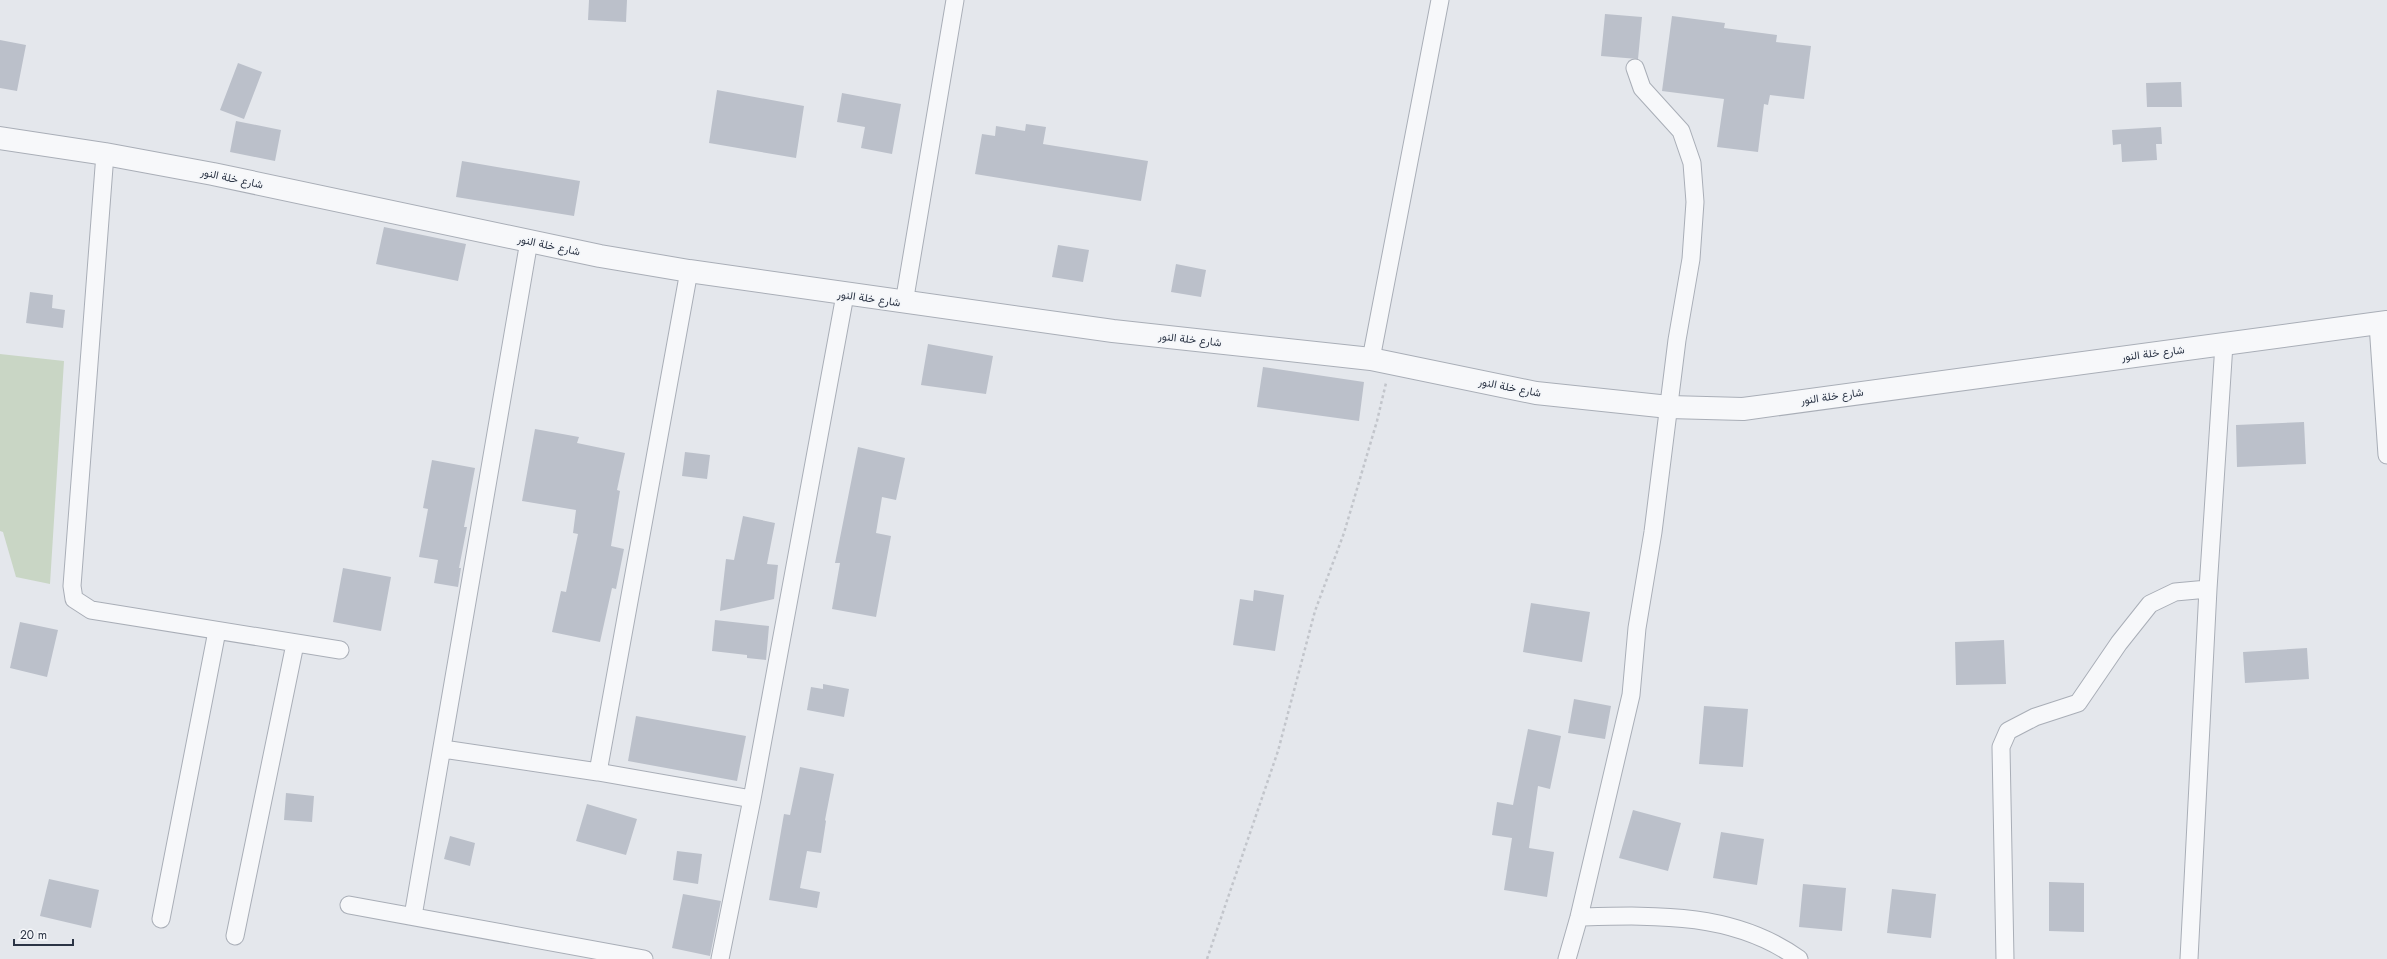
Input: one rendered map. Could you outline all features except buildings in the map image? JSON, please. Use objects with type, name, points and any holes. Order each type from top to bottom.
[{"type":"street","points":[[904,303],[955,0]]},
{"type":"street","points":[[1381,361],[1440,0]]},
{"type":"street","points":[[1567,959],[1579,917],[1630,695],[1637,628],[1653,532],[1670,407],[1677,340],[1691,259],[1695,202],[1692,164],[1681,131],[1642,88],[1635,68]]},
{"type":"street","name":"شارع خلة النور","points":[[0,138],[105,154],[213,174],[530,241],[689,271],[904,303],[1113,331],[1381,361],[1536,393],[1670,407],[1743,409],[2383,323]]},
{"type":"street","points":[[105,154],[72,586],[74,599],[91,610],[295,644],[340,650]]},
{"type":"street","points":[[413,916],[530,241]]},
{"type":"street","points":[[598,772],[689,271]]},
{"type":"street","points":[[720,959],[752,799],[845,294]]},
{"type":"street","points":[[2383,323],[2387,455]]},
{"type":"street","points":[[2189,959],[2208,590],[2224,344]]},
{"type":"street","points":[[2005,959],[2001,747],[2008,731],[2035,717],[2078,703],[2119,643],[2150,604],[2175,592],[2208,590]]},
{"type":"street","points":[[161,919],[218,631]]},
{"type":"street","points":[[235,936],[295,644]]},
{"type":"street","points":[[443,749],[598,772],[752,799]]},
{"type":"street","points":[[349,905],[644,959]]},
{"type":"street","points":[[1579,917],[1645,916],[1713,921],[1762,937],[1799,959]]},
{"type":"path","points":[[1207,959],[1278,751],[1315,611],[1344,533],[1377,421],[1381,361]]},
{"type":"green space","points":[[0,354],[64,361],[50,584],[16,577],[3,532],[0,531]]}]
